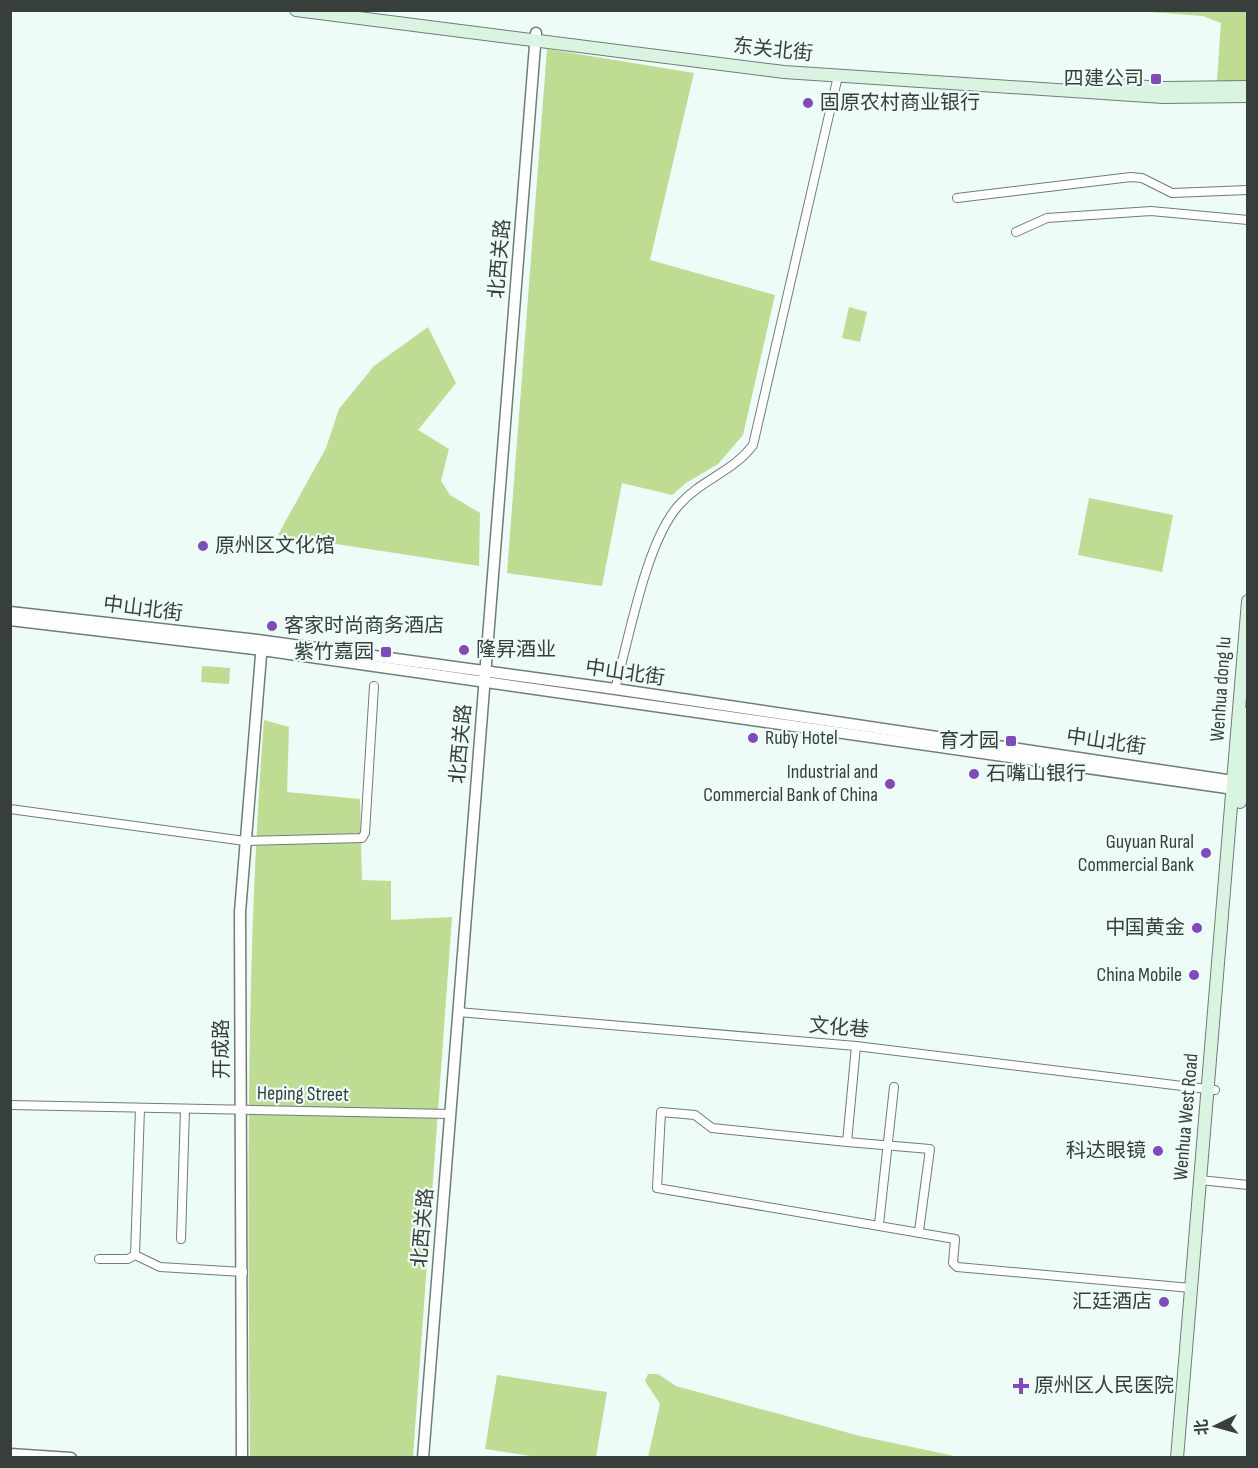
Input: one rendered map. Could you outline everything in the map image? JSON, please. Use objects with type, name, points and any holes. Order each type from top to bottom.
[{"type":"main road","name":"东关北街","points":[[296,10],[363,13],[784,72],[1163,97],[1248,96]]},
{"type":"main road","name":"东关北街","points":[[536,37],[785,64],[1163,88],[1248,87]]},
{"type":"main road","name":"Wenhua dong lu","points":[[1241,786],[1248,602]]},
{"type":"main road","name":"Wenhua dong lu","points":[[1241,786],[1248,713]]},
{"type":"main road","name":"Wenhua West Road","points":[[1185,1458],[1211,1090],[1241,786]]},
{"type":"main road","name":"Wenhua West Road","points":[[1177,1458],[1191,1287],[1204,1180]]},
{"type":"street","name":"北西关路","points":[[423,1458],[536,37]]},
{"type":"street","points":[[615,689],[654,547],[665,521],[701,483],[743,459],[753,444],[838,76]]},
{"type":"street","points":[[957,198],[1131,177],[1142,178],[1172,193],[1248,190]]},
{"type":"street","points":[[1016,232],[1047,218],[1151,212],[1248,220]]},
{"type":"street","name":"中山北街","points":[[10,612],[485,677],[1241,786]]},
{"type":"street","name":"中山北街","points":[[10,620],[262,646]]},
{"type":"street","name":"开成路","points":[[242,1458],[240,912],[262,646]]},
{"type":"street","name":"中山北街","points":[[485,677],[615,689],[1241,786]]},
{"type":"street","points":[[10,809],[245,841],[362,838],[366,833],[374,686]]},
{"type":"street","name":"文化巷","points":[[458,1012],[856,1046],[1211,1090]]},
{"type":"street","points":[[847,1142],[856,1046]]},
{"type":"street","points":[[879,1224],[894,1088]]},
{"type":"street","name":"Heping Street","points":[[10,1105],[450,1114]]},
{"type":"street","points":[[135,1255],[140,1108]]},
{"type":"street","points":[[181,1239],[185,1109]]},
{"type":"street","points":[[919,1232],[930,1149],[712,1128],[695,1115],[661,1113],[657,1188],[879,1224],[919,1232],[955,1239],[953,1263],[957,1267],[1191,1287]]},
{"type":"street","points":[[1204,1180],[1248,1185]]},
{"type":"street","points":[[99,1259],[128,1259],[135,1255]]},
{"type":"street","points":[[135,1255],[160,1267],[243,1272]]},
{"type":"street","points":[[10,1454],[71,1458]]},
{"type":"green space","points":[[1124,10],[1247,11],[1247,82],[1221,83],[1217,80],[1221,23],[1203,16]]},
{"type":"green space","points":[[547,49],[694,73],[650,260],[775,295],[743,435],[718,464],[686,483],[672,495],[622,483],[602,586],[507,573]]},
{"type":"green space","points":[[849,307],[867,312],[860,342],[842,338]]},
{"type":"green space","points":[[428,327],[456,383],[418,430],[449,449],[441,481],[450,495],[480,513],[479,566],[278,535],[326,448],[339,409],[374,366]]},
{"type":"green space","points":[[1089,498],[1173,515],[1162,572],[1078,555]]},
{"type":"green space","points":[[202,666],[230,668],[229,684],[201,682]]},
{"type":"green space","points":[[264,720],[289,727],[287,792],[360,799],[362,880],[391,881],[391,920],[452,917],[413,1457],[250,1458],[249,1089],[254,904]]},
{"type":"green space","points":[[648,1374],[658,1374],[676,1386],[860,1436],[959,1457],[648,1457],[660,1404],[645,1381]]},
{"type":"green space","points":[[497,1375],[607,1392],[596,1457],[537,1457],[485,1449]]},
{"type":"place","name":"四建公司","points":[[1156,79]]},
{"type":"place","name":"固原农村商业银行","points":[[808,103]]},
{"type":"place","name":"原州区文化馆","points":[[203,546]]},
{"type":"place","name":"客家时尚商务酒店","points":[[272,626]]},
{"type":"place","name":"隆昇酒业","points":[[464,650]]},
{"type":"place","name":"紫竹嘉园","points":[[386,652]]},
{"type":"place","name":"Ruby Hotel","points":[[753,738]]},
{"type":"place","name":"育才园","points":[[1011,741]]},
{"type":"place","name":"石嘴山银行","points":[[974,774]]},
{"type":"place","name":"Industrial and Commercial Bank of China","points":[[890,784]]},
{"type":"place","name":"Guyuan Rural Commercial Bank","points":[[1206,853]]},
{"type":"place","name":"中国黄金","points":[[1197,928]]},
{"type":"place","name":"China Mobile","points":[[1194,975]]},
{"type":"place","name":"科达眼镜","points":[[1158,1151]]},
{"type":"place","name":"汇廷酒店","points":[[1164,1302]]},
{"type":"place","name":"原州区人民医院","points":[[1021,1386]]}]
